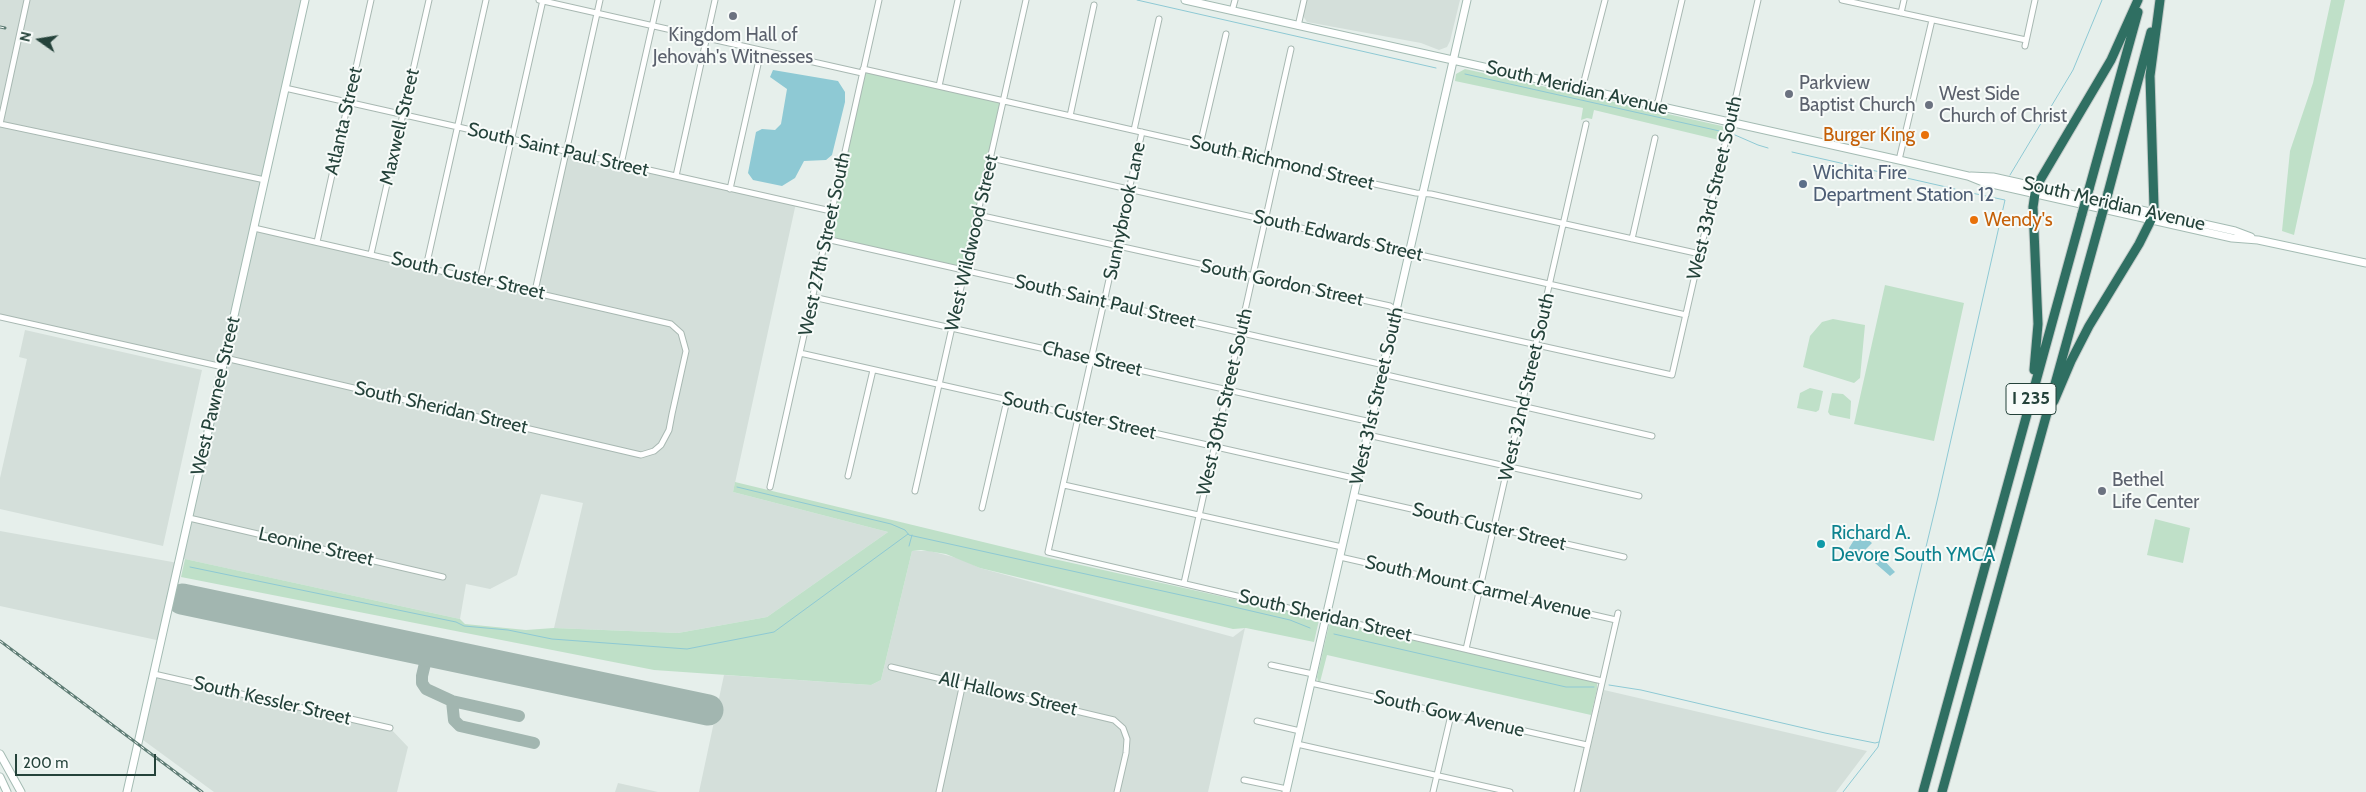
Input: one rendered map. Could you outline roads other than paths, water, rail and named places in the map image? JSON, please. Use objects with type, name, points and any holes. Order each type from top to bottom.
[{"type":"highway","name":"I 235","points":[[1923,792],[2139,0]]},
{"type":"highway","points":[[2027,412],[2036,360],[2038,324],[2034,207],[2036,190],[2111,60],[2139,0]]},
{"type":"highway","name":"I 235","points":[[1942,792],[2160,0]]},
{"type":"highway","points":[[2041,433],[2071,361],[2089,326],[2139,244],[2152,216],[2150,76],[2160,0]]},
{"type":"main road","name":"West Pawnee Street","points":[[127,792],[305,0]]},
{"type":"main road","name":"South Meridian Avenue","points":[[1185,0],[1899,160],[1968,176],[1983,182],[2036,190],[2152,216],[2235,231],[2258,240],[2366,263]]},
{"type":"main road","name":"West 31st Street South","points":[[1287,791],[1467,0]]},
{"type":"main road","points":[[0,754],[20,792]]},
{"type":"main road","points":[[0,777],[7,792]]},
{"type":"street","points":[[27,0],[0,124],[265,180]]},
{"type":"street","name":"Atlanta Street","points":[[317,242],[371,0]]},
{"type":"street","name":"Maxwell Street","points":[[371,254],[428,0]]},
{"type":"street","points":[[426,267],[486,0]]},
{"type":"street","points":[[480,279],[541,0]]},
{"type":"street","name":"South Richmond Street","points":[[541,0],[761,51],[939,86],[1278,163],[1423,194],[1431,194],[1700,254]]},
{"type":"street","points":[[535,291],[600,0]]},
{"type":"street","points":[[621,164],[658,0]]},
{"type":"street","points":[[676,176],[715,0]]},
{"type":"street","name":"West 27th Street South","points":[[770,488],[879,0]]},
{"type":"street","points":[[939,86],[958,0]]},
{"type":"street","name":"West Wildwood Street","points":[[915,491],[1026,0]]},
{"type":"street","points":[[1232,11],[1235,0]]},
{"type":"street","points":[[1298,26],[1304,0]]},
{"type":"street","points":[[1582,89],[1605,0]]},
{"type":"street","points":[[1657,106],[1682,0]]},
{"type":"street","name":"West 33rd Street South","points":[[1672,375],[1758,0]]},
{"type":"street","points":[[1842,0],[2026,43],[2035,0]]},
{"type":"street","points":[[1902,13],[1904,0]]},
{"type":"street","points":[[1070,116],[1094,5]]},
{"type":"street","name":"Sunnybrook Lane","points":[[1134,130],[1160,19]]},
{"type":"street","points":[[1899,160],[1932,20]]},
{"type":"street","points":[[1200,145],[1226,34]]},
{"type":"street","points":[[1266,160],[1291,49]]},
{"type":"street","points":[[730,188],[761,51]]},
{"type":"street","name":"South Saint Paul Street","points":[[285,88],[831,212]]},
{"type":"street","name":"West 32nd Street South","points":[[1466,649],[1586,124]]},
{"type":"street","name":"Sunnybrook Lane","points":[[1048,552],[1142,132]]},
{"type":"street","points":[[1632,239],[1655,138]]},
{"type":"street","name":"South Edwards Street","points":[[991,158],[1686,315]]},
{"type":"street","name":"West 30th Street South","points":[[1184,583],[1278,163]]},
{"type":"street","name":"South Gordon Street","points":[[978,215],[1390,306],[1402,315],[1672,375]]},
{"type":"street","name":"South Custer Street","points":[[254,228],[665,322],[680,331],[686,351],[669,430],[665,440],[657,450]]},
{"type":"street","name":"South Saint Paul Street","points":[[826,239],[1384,365]]},
{"type":"street","name":"Chase Street","points":[[813,296],[1371,422]]},
{"type":"street","points":[[0,317],[223,367]]},
{"type":"street","name":"South Custer Street","points":[[800,353],[1358,479]]},
{"type":"street","name":"South Sheridan Street","points":[[225,358],[635,454],[645,454],[657,450]]},
{"type":"street","points":[[848,476],[873,370]]},
{"type":"street","points":[[1382,374],[1652,436]]},
{"type":"street","points":[[982,508],[1007,400]]},
{"type":"street","points":[[1368,435],[1639,496]]},
{"type":"street","name":"South Mount Carmel Avenue","points":[[1064,485],[1342,548]]},
{"type":"street","name":"South Custer Street","points":[[1354,496],[1624,557]]},
{"type":"street","name":"Leonine Street","points":[[189,518],[443,577]]},
{"type":"street","name":"South Sheridan Street","points":[[1048,552],[1602,681]]},
{"type":"street","name":"South Mount Carmel Avenue","points":[[1340,557],[1616,620]]},
{"type":"street","points":[[1577,792],[1618,613]]},
{"type":"street","points":[[1271,665],[1313,674]]},
{"type":"street","name":"All Hallows Street","points":[[891,667],[1114,720],[1122,727],[1127,739],[1126,753],[1117,792]]},
{"type":"street","name":"South Kessler Street","points":[[154,674],[390,728]]},
{"type":"street","points":[[939,792],[964,683]]},
{"type":"street","name":"South Gow Avenue","points":[[1311,683],[1588,746]]},
{"type":"street","points":[[1433,792],[1451,714]]},
{"type":"street","points":[[1257,721],[1300,731]]},
{"type":"street","points":[[1297,744],[1510,792]]},
{"type":"street","points":[[1244,780],[1287,791]]},
{"type":"water","points":[[773,70],[838,81],[845,92],[845,102],[832,155],[826,160],[804,161],[795,178],[782,186],[753,180],[748,173],[756,132],[762,129],[775,130],[781,124],[787,89],[770,77]]},
{"type":"water","points":[[1865,537],[1872,543],[1861,554],[1859,561],[1852,557],[1849,548],[1854,540]]},
{"type":"water","points":[[1880,556],[1895,572],[1890,576],[1875,563]]},
{"type":"waterway","points":[[1137,0],[1436,68]]},
{"type":"waterway","points":[[2010,175],[2073,70],[2102,0]]},
{"type":"waterway","points":[[1465,74],[1724,132]]},
{"type":"waterway","points":[[1735,135],[1768,148]]},
{"type":"waterway","points":[[1792,152],[1955,189]]},
{"type":"waterway","points":[[1843,792],[1878,747],[1938,497],[2005,200],[1962,191]]},
{"type":"waterway","points":[[737,487],[891,524],[905,530],[909,535],[1217,603],[1290,620],[1310,628]]},
{"type":"waterway","points":[[190,567],[456,622],[464,626],[508,630],[552,639],[687,649],[774,632],[908,534]]},
{"type":"waterway","points":[[909,546],[912,535]]},
{"type":"waterway","points":[[1334,634],[1566,687],[1594,687]]},
{"type":"waterway","points":[[1609,685],[1641,690],[1825,733],[1875,743],[1879,742]]},
{"type":"railway","points":[[0,27],[5,28]]},
{"type":"railway","points":[[0,641],[202,792]]},
{"type":"place","name":"Kingdom Hall of Jehovah's Witnesses","points":[[733,16]]},
{"type":"place","name":"Parkview Baptist Church","points":[[1789,94]]},
{"type":"place","name":"West Side Church of Christ","points":[[1929,105]]},
{"type":"place","name":"Burger King","points":[[1925,135]]},
{"type":"place","name":"Wichita Fire Department Station 12","points":[[1803,184]]},
{"type":"place","name":"Wendy's","points":[[1974,220]]},
{"type":"place","name":"Bethel Life Center","points":[[2102,491]]},
{"type":"place","name":"Richard A. Devore South YMCA","points":[[1821,544]]}]
